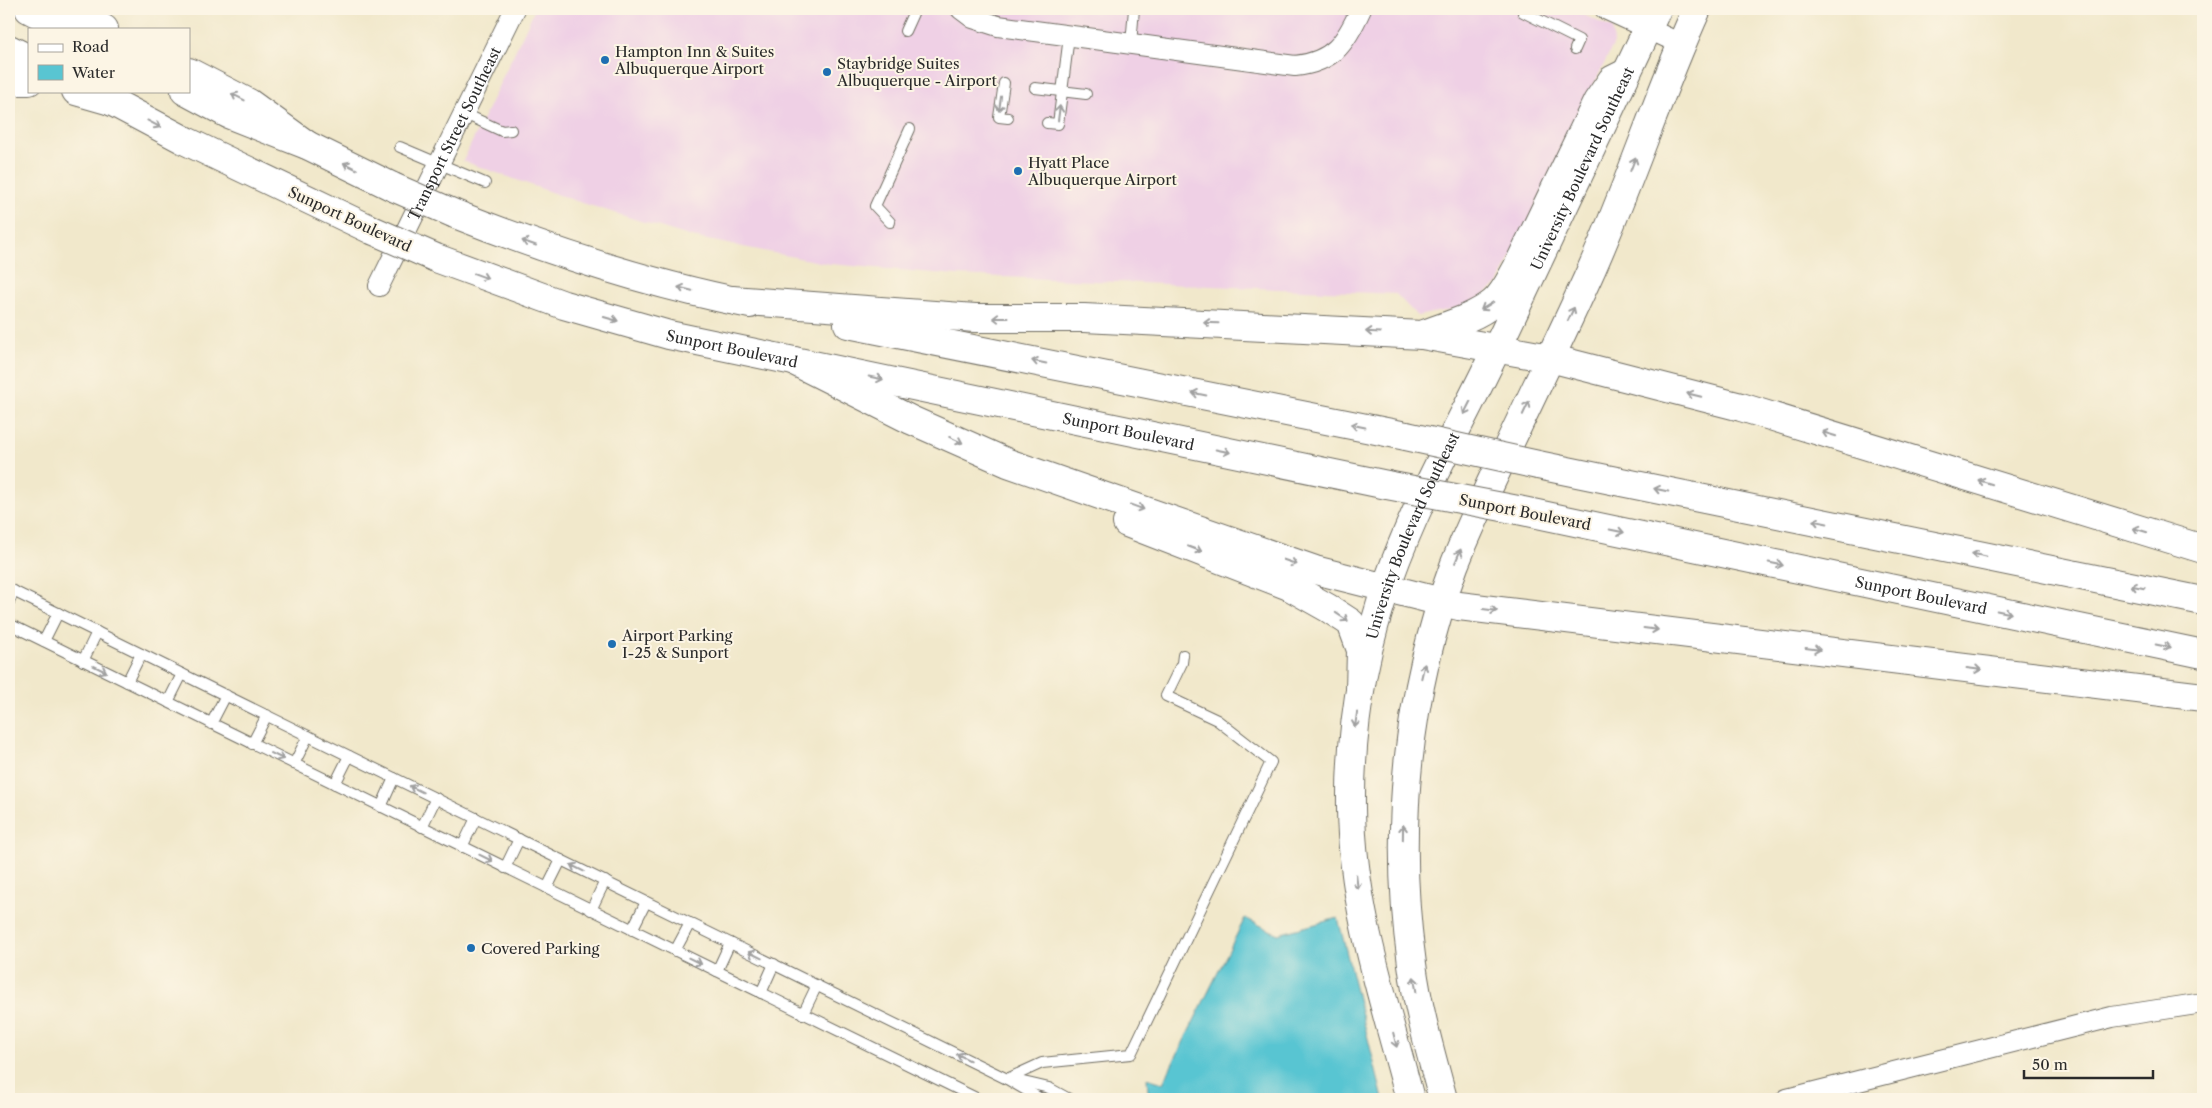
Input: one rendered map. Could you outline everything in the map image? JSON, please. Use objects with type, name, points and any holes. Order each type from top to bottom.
[{"type":"main road","points":[[29,9],[65,28]]},
{"type":"main road","points":[[66,9],[102,28]]},
{"type":"main road","points":[[1443,1099],[1418,1004],[1405,900],[1403,852],[1405,789],[1412,730],[1427,655],[1442,602],[1471,526],[1598,255],[1696,9]]},
{"type":"main road","name":"University Boulevard Southeast","points":[[1410,1099],[1365,931],[1356,874],[1351,809],[1352,768],[1360,691],[1377,616],[1386,587],[1418,507],[1496,349],[1652,19]]},
{"type":"main road","points":[[9,49],[28,58]]},
{"type":"main road","points":[[190,73],[249,103],[307,145]]},
{"type":"main road","points":[[1422,335],[1480,310],[1493,303],[1503,292],[1517,268],[1597,102],[1612,80],[1626,73]]},
{"type":"main road","points":[[9,80],[28,81]]},
{"type":"main road","name":"Sunport Boulevard","points":[[81,92],[102,96],[186,141],[372,230],[436,258],[513,288],[669,335],[1387,485],[1518,510],[2203,654]]},
{"type":"main road","points":[[187,92],[228,114],[307,145],[393,187],[455,214],[514,238],[613,270],[732,300],[1406,436],[1538,465],[2203,601]]},
{"type":"main road","points":[[732,300],[975,318],[1084,318],[1422,335],[1550,358],[1741,407],[2203,549]]},
{"type":"main road","points":[[794,361],[911,420],[1008,463],[1315,570],[1442,602],[1469,607],[2203,697]]},
{"type":"main road","points":[[1008,463],[1056,495],[1289,586],[1352,623],[1361,650],[1360,691]]},
{"type":"street","name":"Transport Street Southeast","points":[[379,286],[515,9]]},
{"type":"street","points":[[961,9],[973,18],[985,23],[1283,66],[1306,65],[1318,61],[1336,50],[1350,34],[1361,9]]},
{"type":"street","points":[[1605,9],[1652,19],[1681,44]]},
{"type":"street","points":[[1787,1099],[2112,1017],[2203,1003]]},
{"type":"lane","points":[[905,31],[915,9]]},
{"type":"lane","points":[[1132,44],[1134,9]]},
{"type":"lane","points":[[1524,9],[1523,12],[1579,40],[1575,49]]},
{"type":"lane","points":[[1047,123],[1058,124],[1069,36]]},
{"type":"lane","points":[[1004,83],[998,116],[1008,118]]},
{"type":"lane","points":[[1035,88],[1086,94]]},
{"type":"lane","points":[[463,113],[502,131],[511,130]]},
{"type":"lane","points":[[890,222],[874,206],[910,129]]},
{"type":"lane","points":[[400,147],[485,183]]},
{"type":"lane","points":[[9,602],[11,590],[817,985],[1007,1079],[1041,1099]]},
{"type":"lane","points":[[44,641],[58,613]]},
{"type":"lane","points":[[9,624],[978,1099]]},
{"type":"lane","points":[[83,661],[97,632]]},
{"type":"lane","points":[[127,682],[141,654]]},
{"type":"lane","points":[[1007,1079],[1042,1063],[1131,1054],[1271,762],[1217,720],[1166,696],[1182,663],[1183,655]]},
{"type":"lane","points":[[168,702],[182,674]]},
{"type":"lane","points":[[211,724],[226,695]]},
{"type":"lane","points":[[252,744],[267,716]]},
{"type":"lane","points":[[294,764],[308,736]]},
{"type":"lane","points":[[335,784],[349,756]]},
{"type":"lane","points":[[381,807],[394,778]]},
{"type":"lane","points":[[422,827],[436,798]]},
{"type":"lane","points":[[462,847],[476,818]]},
{"type":"lane","points":[[505,868],[519,839]]},
{"type":"lane","points":[[547,888],[561,860]]},
{"type":"lane","points":[[592,910],[605,881]]},
{"type":"lane","points":[[632,930],[646,902]]},
{"type":"lane","points":[[675,951],[690,923]]},
{"type":"lane","points":[[716,971],[730,943]]},
{"type":"lane","points":[[761,993],[774,964]]},
{"type":"lane","points":[[803,1014],[817,985]]},
{"type":"lane","points":[[1007,1079],[1049,1088],[1069,1099]]},
{"type":"shaded area","points":[[535,9],[1571,9],[1612,28],[1614,43],[1498,284],[1469,306],[1417,316],[1396,294],[957,275],[830,264],[692,237],[576,201],[463,161]]},
{"type":"water","points":[[1245,918],[1278,934],[1338,918],[1383,1099],[1154,1099],[1148,1091],[1147,1078],[1163,1083]]},
{"type":"place","name":"Hampton Inn & Suites Albuquerque Airport","points":[[605,60]]},
{"type":"place","name":"Staybridge Suites Albuquerque - Airport","points":[[827,72]]},
{"type":"place","name":"Hyatt Place Albuquerque Airport","points":[[1018,171]]},
{"type":"place","name":"Airport Parking I-25 & Sunport","points":[[612,644]]},
{"type":"place","name":"Covered Parking","points":[[471,948]]}]
